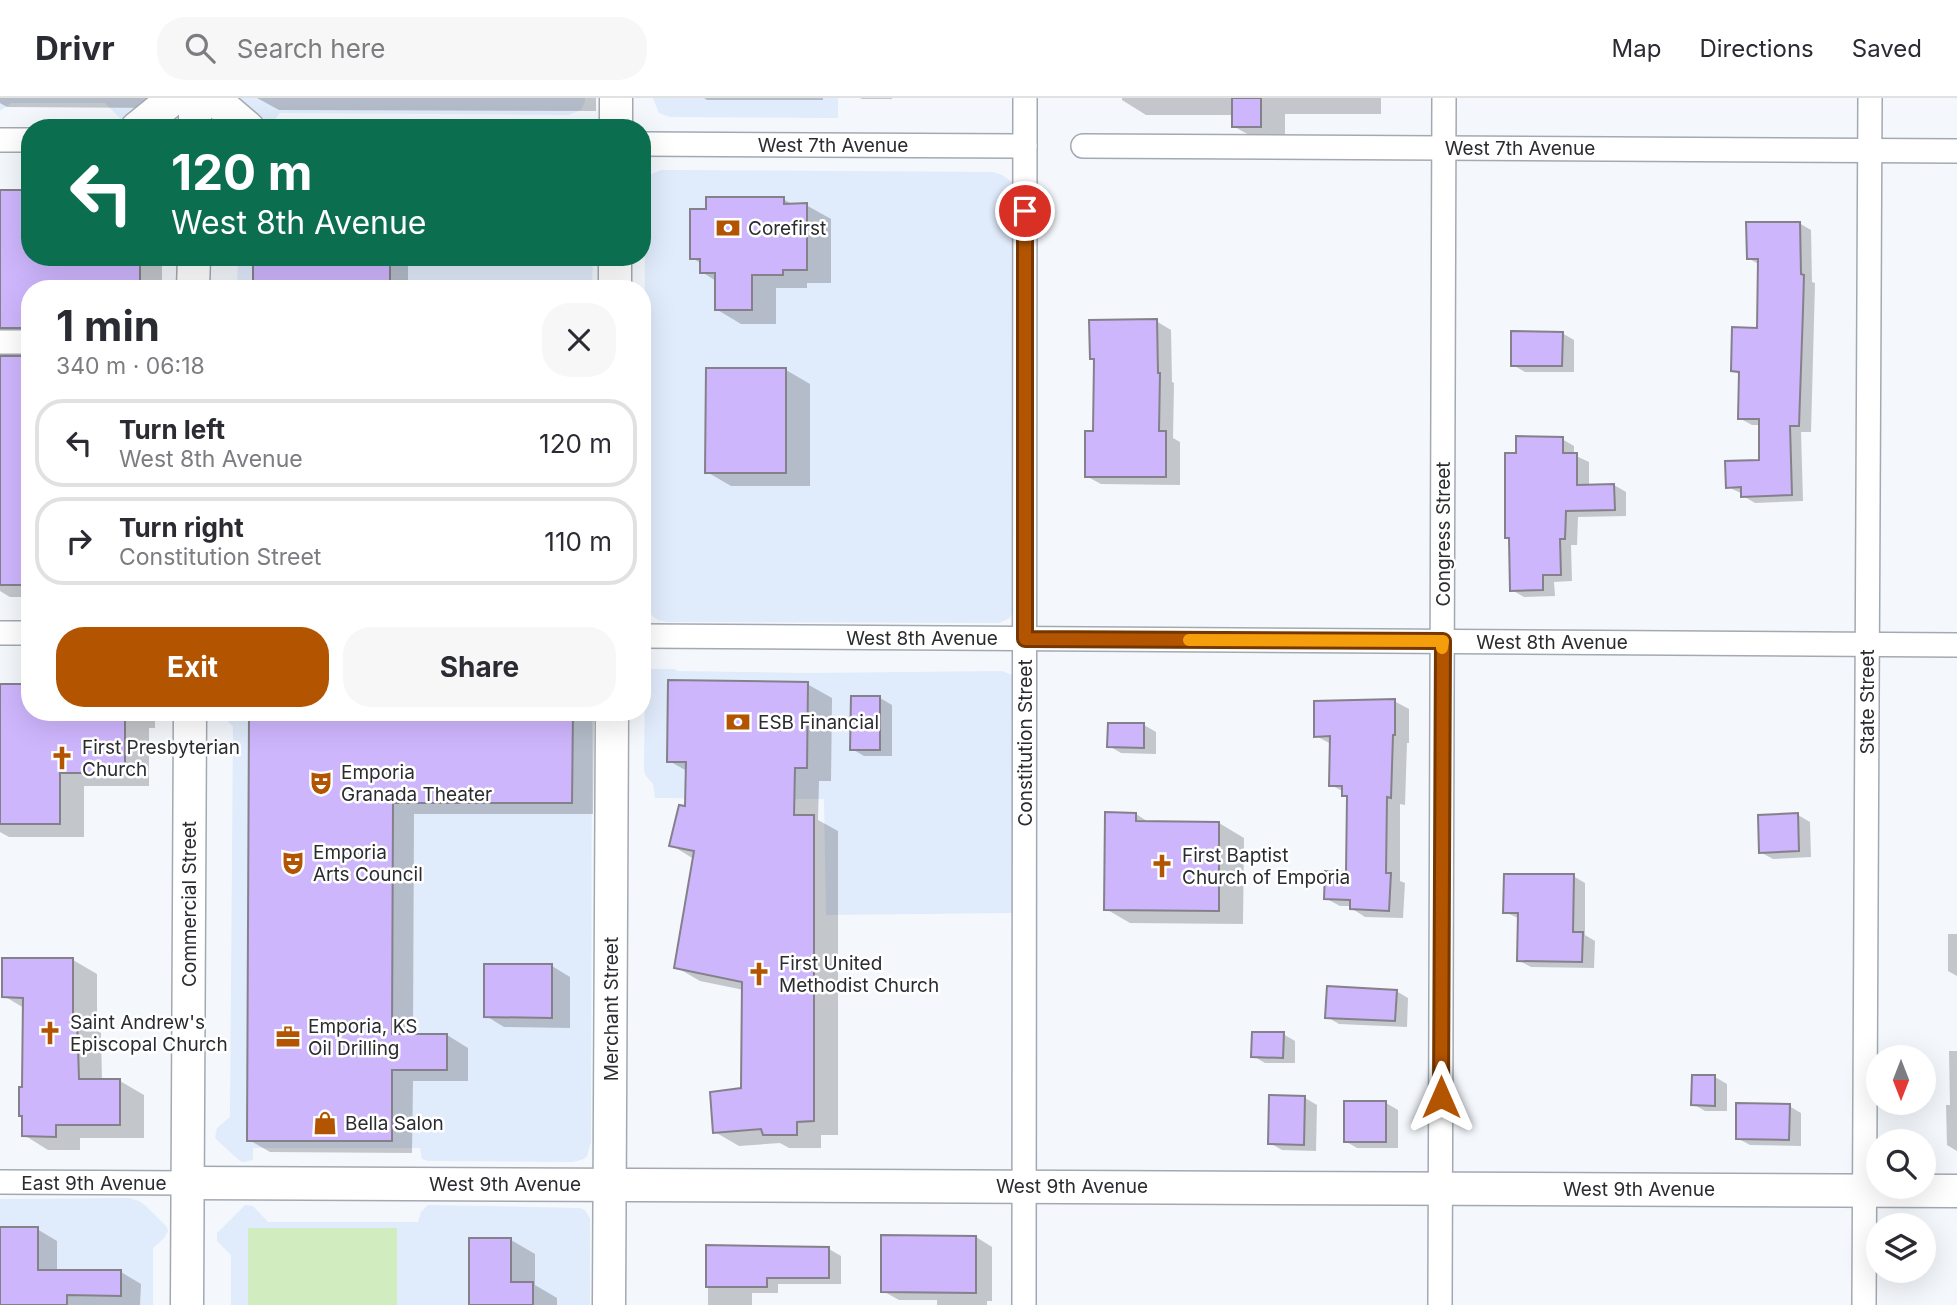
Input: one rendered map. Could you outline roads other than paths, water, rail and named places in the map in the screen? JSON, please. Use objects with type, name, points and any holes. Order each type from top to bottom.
[{"type":"street","points":[[148,119],[174,98]]},
{"type":"street","points":[[195,98],[195,119]]},
{"type":"street","points":[[213,98],[237,119]]},
{"type":"street","points":[[615,119],[616,98]]},
{"type":"street","name":"Constitution Street","points":[[1024,1305],[1025,98]]},
{"type":"street","name":"Congress Street","points":[[1440,1305],[1444,98]]},
{"type":"street","name":"State Street","points":[[1864,1305],[1870,98]]},
{"type":"street","points":[[0,140],[21,140]]},
{"type":"street","name":"West 7th Avenue","points":[[651,144],[1025,146]]},
{"type":"street","name":"West 7th Avenue","points":[[1083,146],[1957,151]]},
{"type":"street","points":[[0,342],[21,342]]},
{"type":"street","points":[[0,633],[21,633]]},
{"type":"street","name":"West 8th Avenue","points":[[651,636],[1957,645]]},
{"type":"street","name":"Commercial Street","points":[[187,1305],[190,721]]},
{"type":"street","name":"Merchant Street","points":[[610,1305],[612,721]]},
{"type":"street","name":"East 9th Avenue","points":[[0,1182],[188,1183]]},
{"type":"street","name":"West 9th Avenue","points":[[188,1183],[1957,1191]]},
{"type":"place","name":"Corefirst","points":[[728,228]]},
{"type":"place","name":"ESB Financial","points":[[738,722]]},
{"type":"place","name":"First Presbyterian Church","points":[[62,758]]},
{"type":"place","name":"Emporia Granada Theater","points":[[321,783]]},
{"type":"place","name":"Emporia Arts Council","points":[[293,863]]},
{"type":"place","name":"First Baptist Church of Emporia","points":[[1162,866]]},
{"type":"place","name":"First United Methodist Church","points":[[759,974]]},
{"type":"place","name":"Saint Andrew's Episcopal Church","points":[[50,1033]]},
{"type":"place","name":"Emporia, KS Oil Drilling","points":[[288,1037]]},
{"type":"place","name":"Bella Salon","points":[[325,1123]]}]
